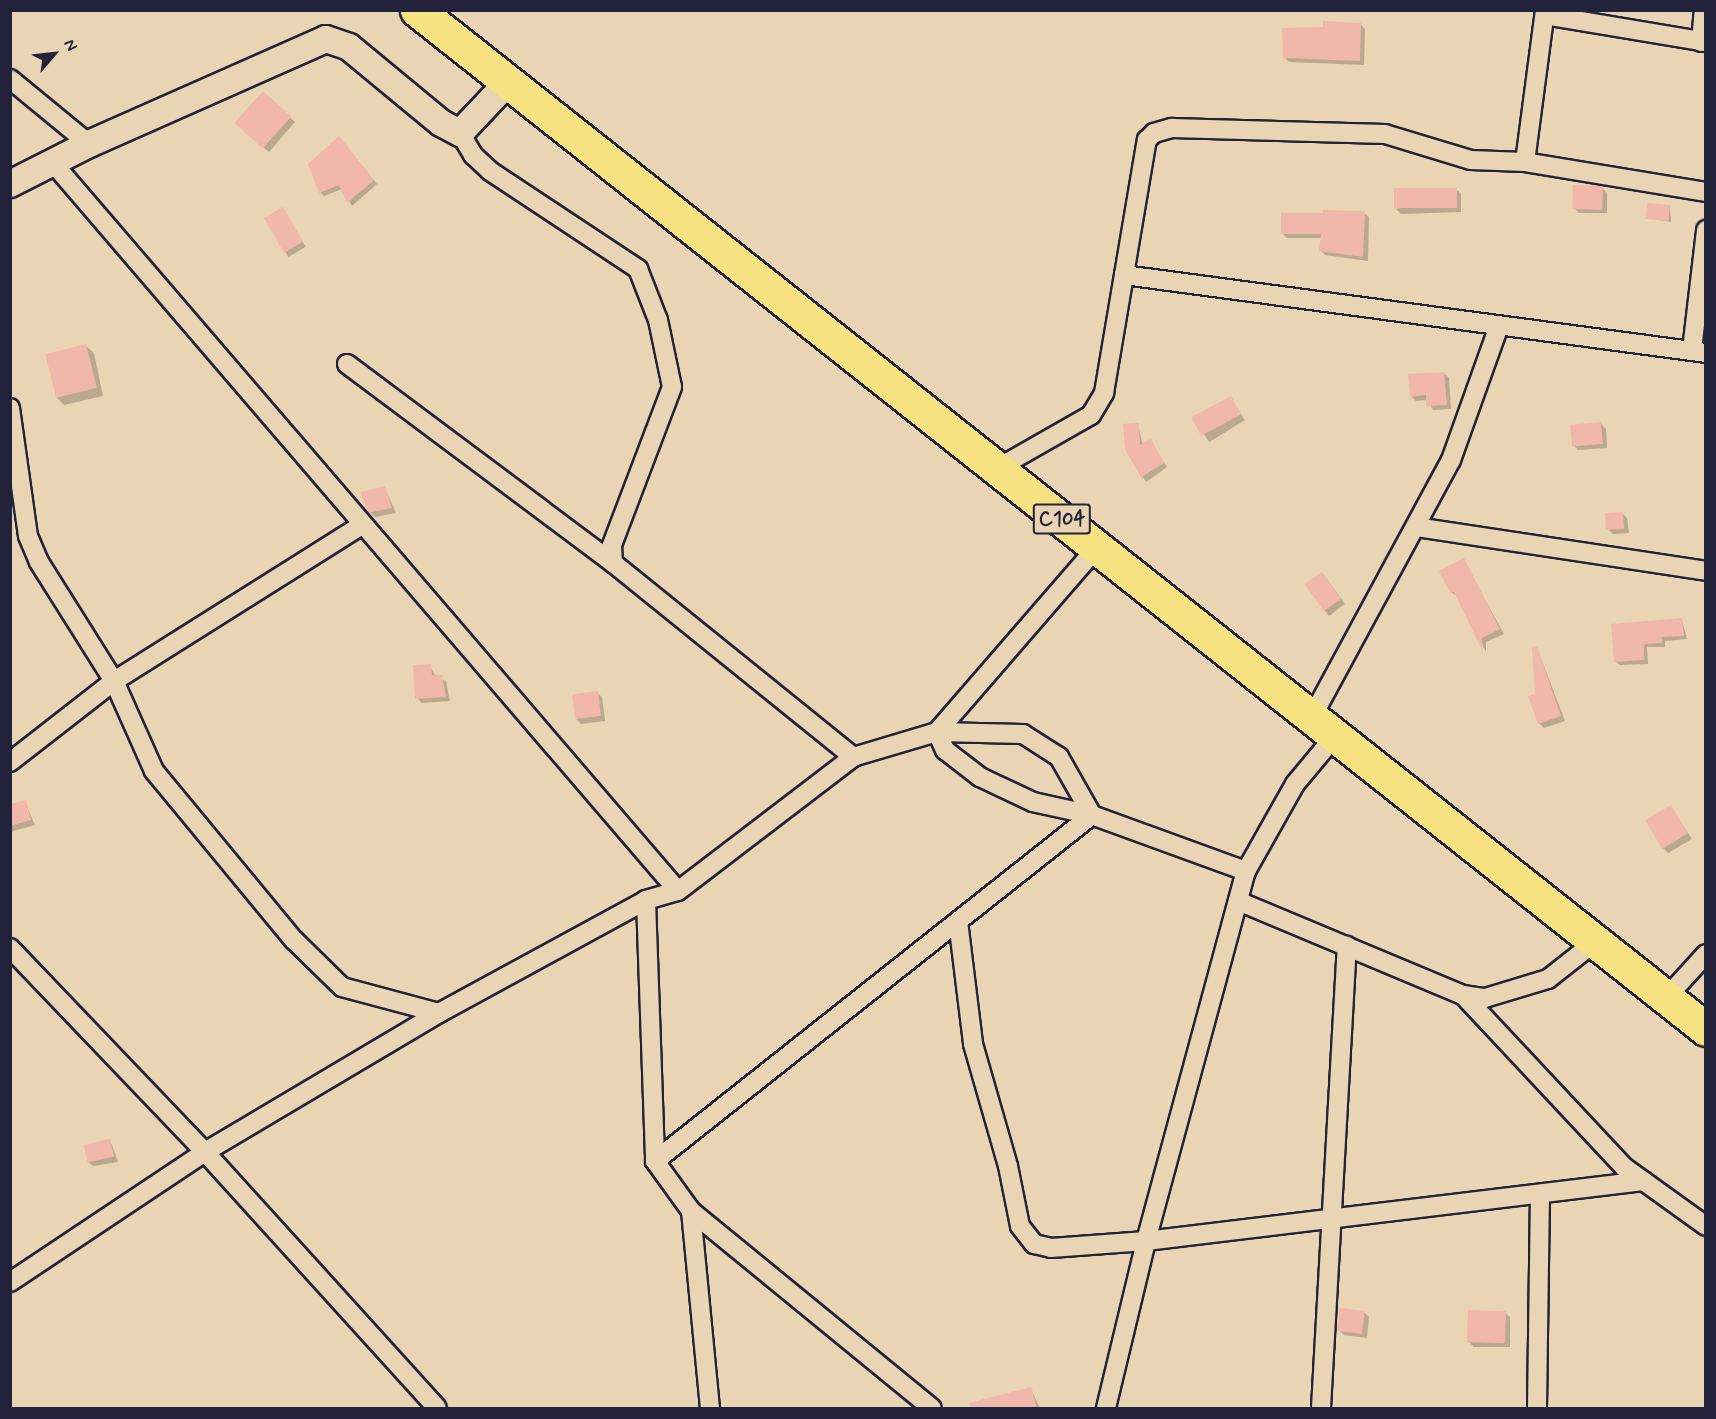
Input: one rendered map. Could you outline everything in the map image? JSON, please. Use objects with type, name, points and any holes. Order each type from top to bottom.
[{"type":"highway","name":"C104","points":[[417,10],[1706,1029]]},
{"type":"street","points":[[1524,162],[1545,13],[1703,42],[1704,10]]},
{"type":"street","points":[[10,184],[89,144],[326,39],[349,47],[441,123],[460,133],[473,155],[490,171],[638,269],[658,320],[672,387],[612,545],[613,563]]},
{"type":"street","points":[[10,79],[89,144]]},
{"type":"street","points":[[460,133],[508,82]]},
{"type":"street","points":[[998,468],[1055,437],[1097,407],[1104,393],[1147,140],[1154,133],[1172,128],[1385,134],[1471,160],[1524,162],[1706,192]]},
{"type":"street","points":[[53,163],[678,891]]},
{"type":"street","points":[[1124,275],[1699,352],[1706,230]]},
{"type":"street","points":[[1106,1408],[1146,1241],[1246,871],[1295,784],[1324,726],[1416,528],[1451,460],[1499,326]]},
{"type":"street","points":[[347,364],[613,563],[853,757]]},
{"type":"street","points":[[10,408],[28,536],[39,562],[114,681],[154,771],[294,940],[342,987],[439,1013]]},
{"type":"street","points":[[10,762],[114,681],[362,525]]},
{"type":"street","points":[[1416,528],[1706,571]]},
{"type":"street","points":[[937,732],[1097,547]]},
{"type":"street","points":[[937,732],[945,750],[980,777],[1033,802],[1092,815],[1246,871]]},
{"type":"street","points":[[15,1272],[205,1152],[439,1013],[646,900],[678,891],[853,757],[937,732],[1023,734],[1059,757],[1092,815]]},
{"type":"street","points":[[655,1161],[1092,815]]},
{"type":"street","points":[[646,900],[655,1161],[691,1211],[932,1408]]},
{"type":"street","points":[[1238,901],[1463,994],[1485,998],[1526,988],[1548,979],[1595,942]]},
{"type":"street","points":[[958,921],[973,1044],[1008,1166],[1020,1226],[1034,1244],[1051,1248],[1146,1241],[1643,1181]]},
{"type":"street","points":[[1321,1408],[1347,946]]},
{"type":"street","points":[[10,948],[205,1152],[437,1408]]},
{"type":"street","points":[[1666,998],[1706,954]]},
{"type":"street","points":[[1463,994],[1604,1147],[1643,1181],[1706,1226]]},
{"type":"street","points":[[1537,1408],[1539,1194]]},
{"type":"street","points":[[691,1211],[710,1408]]},
{"type":"building","points":[[1323,21],[1361,23],[1360,61],[1283,58],[1282,28],[1323,27]]},
{"type":"building","points":[[263,91],[291,116],[262,148],[234,123]]},
{"type":"building","points":[[339,136],[374,180],[347,203],[339,185],[319,193],[308,164]]},
{"type":"building","points":[[1573,185],[1603,186],[1602,210],[1572,209]]},
{"type":"building","points":[[1394,188],[1457,188],[1457,208],[1394,208]]},
{"type":"building","points":[[1647,203],[1670,205],[1669,221],[1646,219]]},
{"type":"building","points":[[283,207],[303,242],[284,253],[264,218]]},
{"type":"building","points":[[1323,210],[1365,211],[1363,257],[1319,251],[1321,234],[1281,234],[1281,213],[1323,213]]},
{"type":"building","points":[[86,344],[97,388],[56,398],[45,354]]},
{"type":"building","points":[[1444,372],[1447,405],[1426,406],[1426,395],[1410,397],[1408,374]]},
{"type":"building","points":[[1231,396],[1241,415],[1201,436],[1191,417]]},
{"type":"building","points":[[1601,422],[1603,444],[1572,447],[1570,425]]},
{"type":"building","points":[[1139,423],[1140,445],[1151,439],[1164,463],[1143,476],[1143,481],[1125,449],[1123,424]]},
{"type":"building","points":[[385,486],[392,508],[368,513],[360,492]]},
{"type":"building","points":[[1623,512],[1624,529],[1606,530],[1605,513]]},
{"type":"building","points":[[1464,558],[1500,629],[1482,638],[1482,650],[1454,592],[1450,593],[1439,571]]},
{"type":"building","points":[[1322,572],[1341,599],[1324,611],[1305,584]]},
{"type":"building","points":[[1682,618],[1684,636],[1662,637],[1662,643],[1644,644],[1644,660],[1614,662],[1611,624]]},
{"type":"building","points":[[1537,647],[1561,716],[1538,724],[1528,696],[1535,694],[1532,648]]},
{"type":"building","points":[[431,664],[432,675],[442,675],[446,697],[415,699],[413,665]]},
{"type":"building","points":[[598,691],[601,716],[575,719],[572,694]]},
{"type":"building","points":[[26,800],[31,820],[10,826],[10,804]]},
{"type":"building","points":[[1671,805],[1688,833],[1662,849],[1645,820]]},
{"type":"building","points":[[110,1139],[114,1157],[88,1163],[84,1145]]},
{"type":"building","points":[[1340,1308],[1365,1311],[1362,1334],[1337,1331]]},
{"type":"building","points":[[1468,1310],[1506,1311],[1505,1343],[1467,1342]]},
{"type":"building","points":[[1031,1387],[1037,1408],[970,1408],[969,1403]]}]
